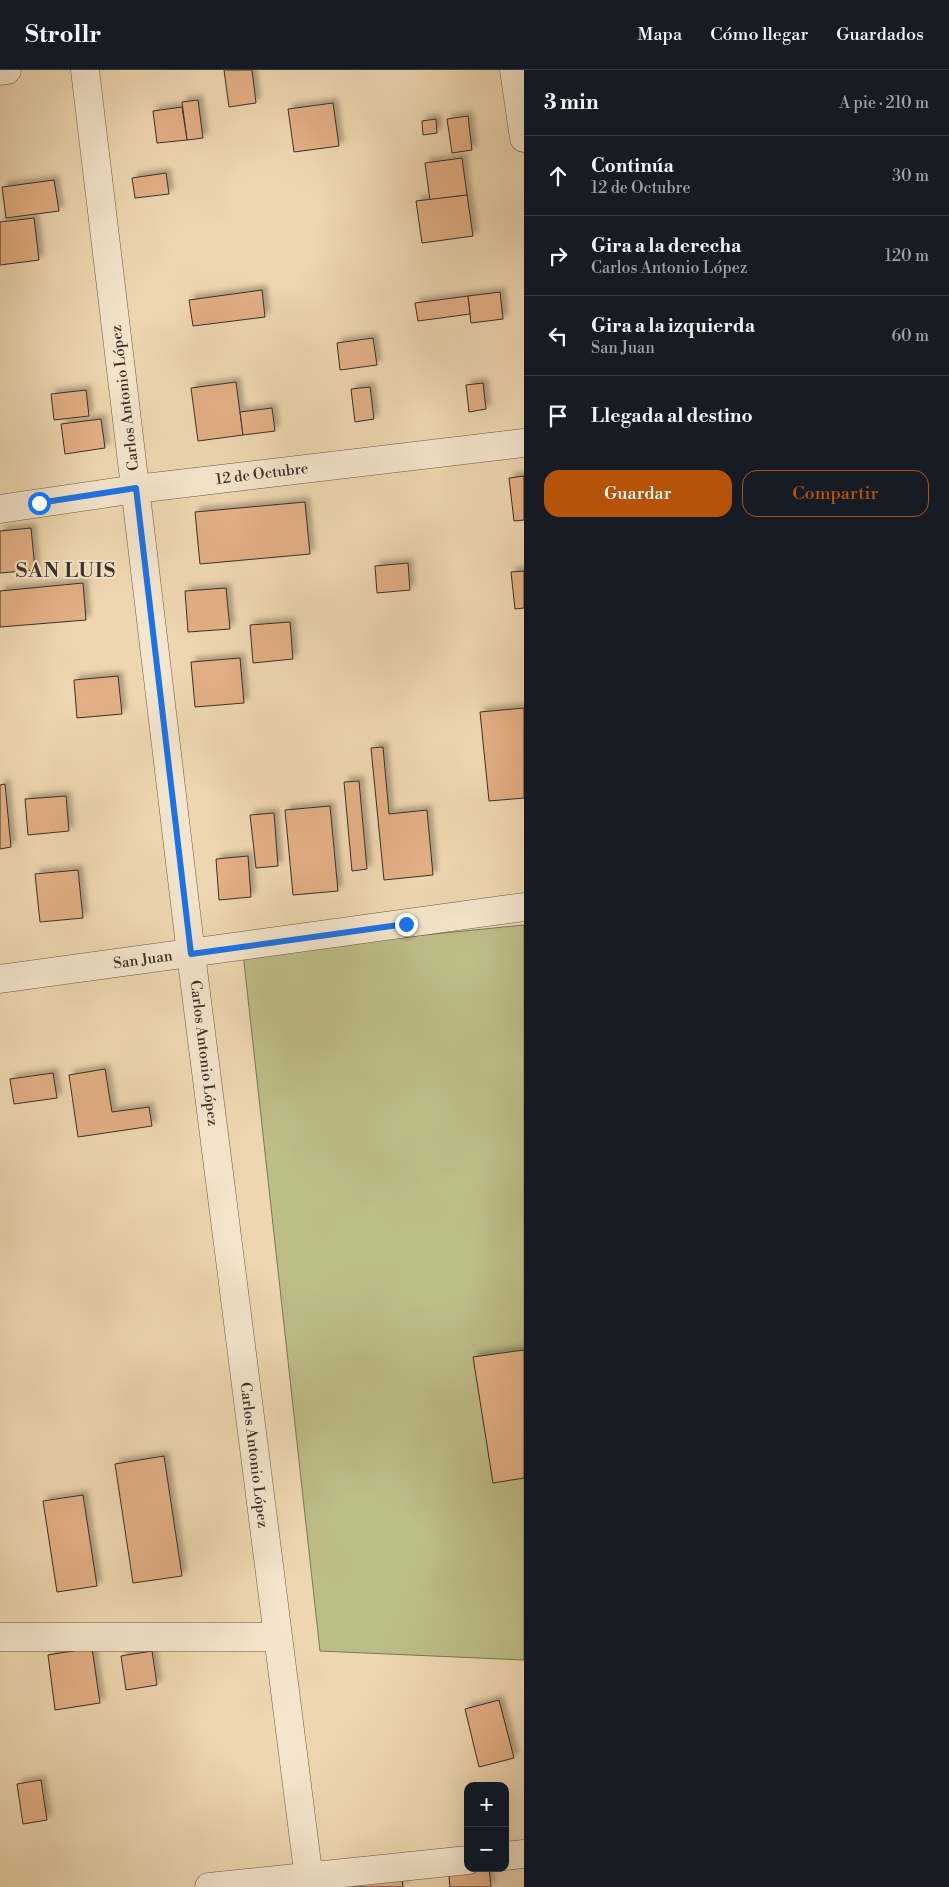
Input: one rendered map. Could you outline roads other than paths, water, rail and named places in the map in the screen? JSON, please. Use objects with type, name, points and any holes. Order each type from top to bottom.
[{"type":"street","points":[[0,71],[7,70]]},
{"type":"street","name":"Carlos Antonio López","points":[[85,70],[191,954],[310,1882]]},
{"type":"street","points":[[514,70],[524,138]]},
{"type":"street","name":"12 de Octubre","points":[[0,509],[136,488],[524,443]]},
{"type":"street","name":"San Juan","points":[[0,979],[524,907]]},
{"type":"street","points":[[0,1638],[277,1636]]},
{"type":"street","points":[[509,1856],[524,1854]]},
{"type":"street","points":[[209,1887],[310,1882],[464,1861]]},
{"type":"district","name":"SAN LUIS","points":[[66,571]]}]
